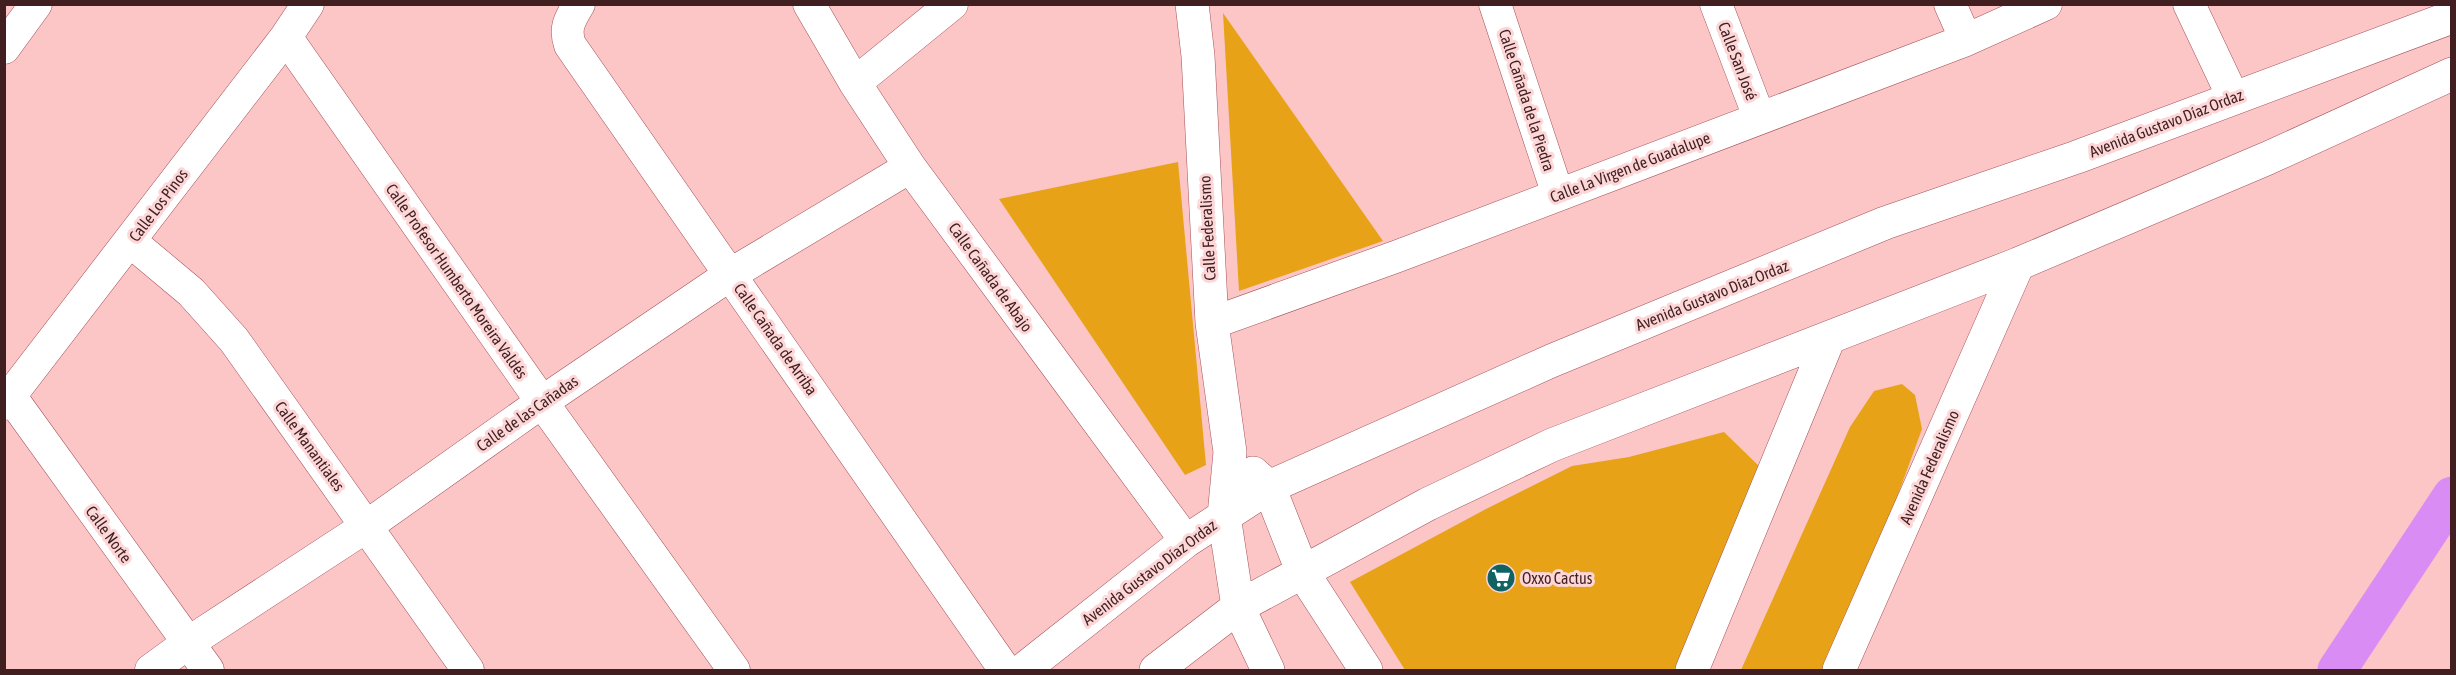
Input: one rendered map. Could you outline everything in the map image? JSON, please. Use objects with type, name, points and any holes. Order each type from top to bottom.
[{"type":"street","points":[[4,48],[36,4]]},
{"type":"street","name":"Calle Los Pinos","points":[[8,401],[286,37],[308,4]]},
{"type":"street","name":"Calle Cañada de Arriba","points":[[579,4],[568,23],[566,35],[570,45],[1005,670]]},
{"type":"street","name":"Calle Cañada de Abajo","points":[[809,4],[855,83],[910,167],[1186,541]]},
{"type":"street","points":[[855,83],[952,4]]},
{"type":"street","name":"Calle Federalismo","points":[[1192,4],[1198,56],[1212,323],[1230,452],[1224,516]]},
{"type":"street","name":"Calle Cañada de la Piedra","points":[[1496,4],[1558,195]]},
{"type":"street","name":"Calle San José","points":[[1716,4],[1759,117]]},
{"type":"street","points":[[1950,4],[1966,40]]},
{"type":"street","name":"Calle La Virgen de Guadalupe","points":[[1212,323],[1398,256],[1966,40],[2046,4]]},
{"type":"street","points":[[2189,4],[2233,97]]},
{"type":"street","name":"Avenida Gustavo Díaz Ordaz","points":[[1023,670],[1186,541],[1269,487],[1551,361],[1874,227],[2077,157],[2451,17]]},
{"type":"street","name":"Calle Profesor Humberto Moreira Valdés","points":[[286,37],[542,402],[734,670]]},
{"type":"street","points":[[1156,670],[1238,607],[1428,504],[1552,445],[2018,264],[2268,158],[2451,74]]},
{"type":"street","name":"Calle de las Cañadas","points":[[151,670],[188,643],[367,526],[542,402],[731,274],[910,167]]},
{"type":"street","name":"Calle Manantiales","points":[[130,242],[191,292],[234,340],[468,670]]},
{"type":"street","name":"Avenida Federalismo","points":[[1839,670],[2018,264]]},
{"type":"street","points":[[1692,670],[1829,338]]},
{"type":"street","name":"Calle Norte","points":[[8,401],[208,670]]},
{"type":"street","points":[[1230,452],[1269,487],[1303,573],[1366,670]]},
{"type":"street","points":[[1224,516],[1238,607],[1268,670]]},
{"type":"shaded area","points":[[1223,13],[1383,241],[1239,291]]},
{"type":"shaded area","points":[[1178,162],[1206,465],[1185,475],[999,199]]},
{"type":"shaded area","points":[[1902,384],[1915,395],[1922,429],[1896,500],[1824,670],[1741,670],[1850,427],[1874,391]]},
{"type":"shaded area","points":[[1724,432],[1762,469],[1677,670],[1405,670],[1350,582],[1572,466],[1629,457]]},
{"type":"waterway","points":[[2337,670],[2452,496]]},
{"type":"place","name":"Oxxo Cactus","points":[[1501,578]]}]
